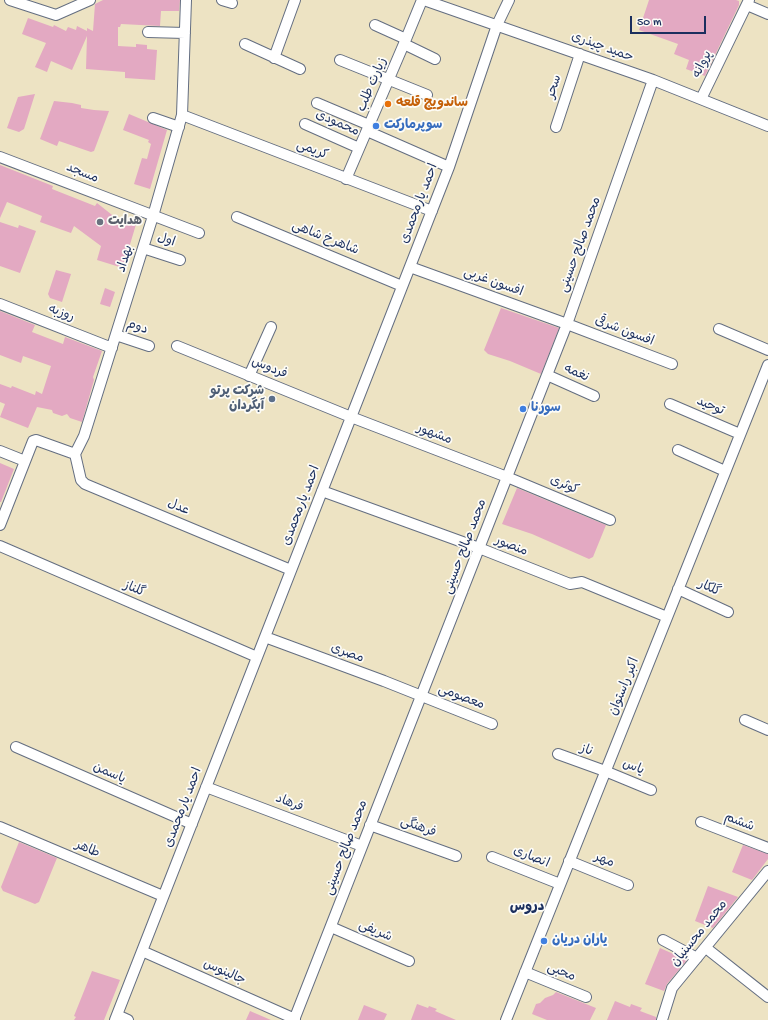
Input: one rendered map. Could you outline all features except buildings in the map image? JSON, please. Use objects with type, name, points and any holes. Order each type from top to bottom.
[{"type":"street","points":[[10,0],[56,16],[90,0]]},
{"type":"street","name":"بهداد","points":[[75,454],[84,436],[179,128],[182,115],[186,0]]},
{"type":"street","points":[[274,58],[295,0]]},
{"type":"street","name":"حمید چیذری","points":[[423,0],[653,80],[768,126]]},
{"type":"street","name":"زیارت طلب","points":[[346,179],[423,0]]},
{"type":"street","name":"احمد یارمحمدی","points":[[116,1018],[449,167],[497,25],[509,0]]},
{"type":"street","points":[[748,3],[768,14]]},
{"type":"street","name":"پروانه","points":[[701,99],[748,3]]},
{"type":"street","points":[[376,25],[435,59]]},
{"type":"street","points":[[148,32],[185,33]]},
{"type":"street","points":[[245,44],[300,69]]},
{"type":"street","name":"سحر","points":[[556,128],[580,54]]},
{"type":"street","points":[[340,60],[427,95]]},
{"type":"street","name":"محمد صالح حسینی","points":[[294,1019],[567,324],[653,80]]},
{"type":"street","points":[[317,103],[449,167]]},
{"type":"street","name":"کریمی","points":[[182,115],[432,211]]},
{"type":"street","points":[[153,118],[179,128]]},
{"type":"street","name":"محمودی","points":[[304,124],[360,148]]},
{"type":"street","name":"مسجد","points":[[0,157],[199,233]]},
{"type":"street","name":"شاهرخ شاهی","points":[[237,217],[402,286]]},
{"type":"street","name":"اول","points":[[143,248],[180,260]]},
{"type":"street","name":"افسون غربی","points":[[410,267],[567,324]]},
{"type":"street","name":"روزبه","points":[[0,304],[112,348]]},
{"type":"street","name":"افسون شرقی","points":[[567,324],[672,364]]},
{"type":"street","points":[[250,376],[271,327]]},
{"type":"street","points":[[719,329],[768,350]]},
{"type":"street","name":"دوم","points":[[116,335],[149,346]]},
{"type":"street","name":"فردوس","points":[[177,346],[351,417]]},
{"type":"street","name":"اکبر راستوان","points":[[506,1020],[768,365]]},
{"type":"street","name":"نغمه","points":[[547,375],[594,396]]},
{"type":"street","name":"توحید","points":[[670,404],[740,434]]},
{"type":"street","name":"مشهور","points":[[351,417],[507,477]]},
{"type":"street","points":[[0,525],[33,441],[36,440],[75,454]]},
{"type":"street","points":[[678,450],[726,471]]},
{"type":"street","points":[[0,451],[25,461]]},
{"type":"street","name":"عدل","points":[[75,454],[81,480],[85,484],[291,570]]},
{"type":"street","name":"کوثری","points":[[507,477],[610,520]]},
{"type":"street","name":"منصور","points":[[322,491],[479,548],[570,584],[582,582],[667,617]]},
{"type":"street","name":"گلناز","points":[[0,546],[257,657]]},
{"type":"street","name":"گلکار","points":[[678,589],[728,612]]},
{"type":"street","name":"مصری","points":[[265,637],[421,697]]},
{"type":"street","name":"معصومی","points":[[421,697],[492,724]]},
{"type":"street","points":[[745,720],[768,730]]},
{"type":"street","name":"یاسمن","points":[[16,747],[192,824]]},
{"type":"street","name":"ناز","points":[[558,754],[605,771]]},
{"type":"street","name":"یاس","points":[[605,771],[651,790]]},
{"type":"street","name":"فرهاد","points":[[206,787],[362,846]]},
{"type":"street","name":"ششم","points":[[702,822],[768,848]]},
{"type":"street","name":"فرهنگی","points":[[370,825],[456,856]]},
{"type":"street","name":"طاهر","points":[[0,827],[163,896]]},
{"type":"street","name":"انصاری","points":[[492,857],[560,884]]},
{"type":"street","name":"مهر","points":[[569,861],[628,885]]},
{"type":"street","name":"محمد محسنیان","points":[[662,1020],[672,988],[768,871]]},
{"type":"street","name":"شریفی","points":[[331,926],[409,961]]},
{"type":"street","points":[[662,940],[696,958]]},
{"type":"street","points":[[706,948],[768,997]]},
{"type":"street","name":"جالینوس","points":[[142,950],[294,1019]]},
{"type":"street","name":"محبی","points":[[525,972],[586,997]]},
{"type":"street","points":[[116,1018],[128,1020]]},
{"type":"place","name":"ساندویچ قلعه","points":[[388,104]]},
{"type":"place","name":"سوپرمارکت","points":[[376,126]]},
{"type":"place","name":"هدایت","points":[[100,222]]},
{"type":"place","name":"شرکت پرتو آبگردان","points":[[272,399]]},
{"type":"place","name":"سورنا","points":[[523,409]]},
{"type":"place","name":"یاران دریان","points":[[544,941]]},
{"type":"district","name":"دروس","points":[[527,908]]}]
